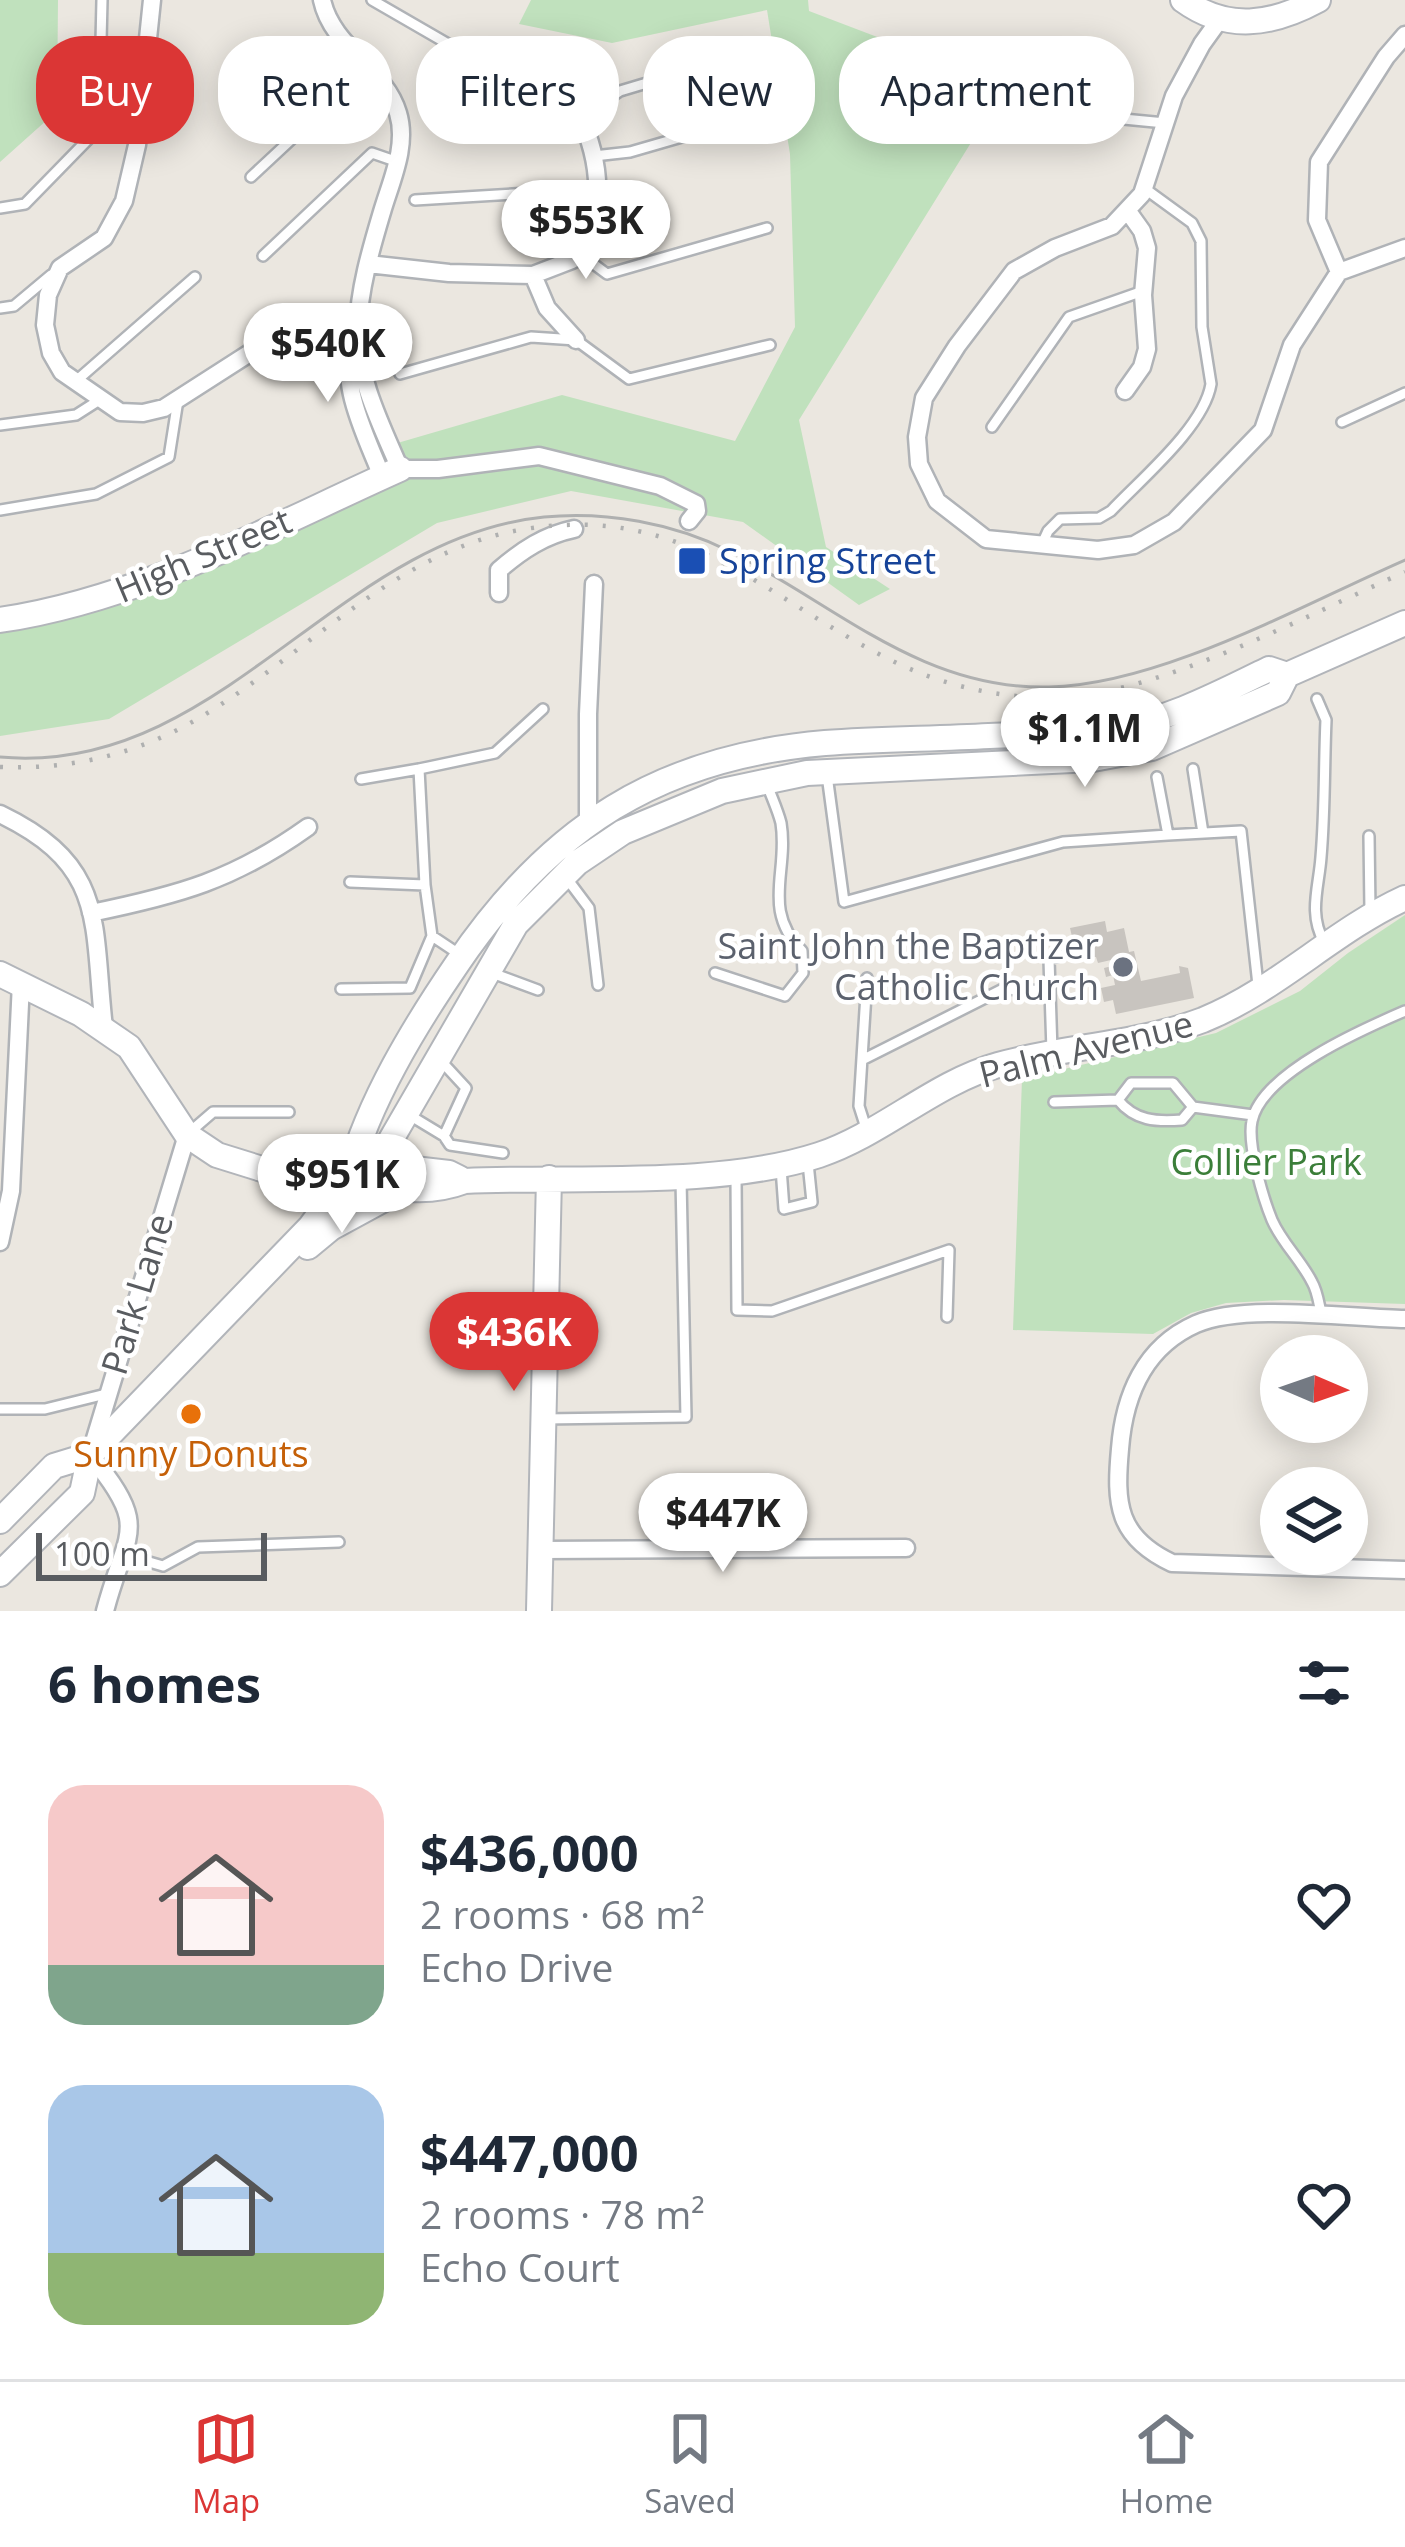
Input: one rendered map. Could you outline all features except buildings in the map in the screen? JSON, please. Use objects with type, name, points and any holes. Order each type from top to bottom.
[{"type":"main road","points":[[1183,0],[1220,19],[1265,22],[1318,0]]},
{"type":"main road","name":"High Street","points":[[0,620],[145,584],[391,473]]},
{"type":"main road","points":[[0,1522],[54,1466],[90,1455],[284,1256],[349,1174],[389,1143],[516,924],[564,875],[623,832],[722,791],[826,770],[1093,759],[1152,748],[1278,693],[1287,675],[1405,623]]},
{"type":"main road","points":[[349,1174],[360,1133],[490,914],[541,861],[646,787],[698,766],[825,743],[1108,730],[1193,705],[1269,669],[1287,675]]},
{"type":"main road","name":"Palm Avenue","points":[[349,1174],[388,1166],[457,1177],[549,1178],[736,1171],[781,1164],[868,1133],[997,1065],[1166,1032],[1202,1020],[1259,994],[1370,916],[1405,898]]},
{"type":"main road","points":[[462,956],[487,973]]},
{"type":"main road","points":[[10,978],[104,1028],[129,1047],[187,1135],[217,1155],[243,1166],[349,1174]]},
{"type":"main road","name":"Palm Avenue","points":[[349,1174],[401,1190],[442,1189],[457,1177]]},
{"type":"main road","points":[[539,1611],[549,1178]]},
{"type":"main road","points":[[284,1256],[302,1252],[331,1228],[401,1190]]},
{"type":"main road","points":[[0,1574],[82,1493],[90,1455]]},
{"type":"street","points":[[148,36],[152,0]]},
{"type":"street","points":[[322,0],[325,14],[343,36]]},
{"type":"street","points":[[1220,19],[1192,61],[1144,188],[1112,226],[1055,248],[1014,272],[924,398],[917,437],[919,464],[937,500],[986,539],[1042,544],[1118,549],[1174,521],[1263,430],[1292,345],[1339,272],[1405,248]]},
{"type":"street","points":[[1339,272],[1317,220],[1319,162],[1405,35]]},
{"type":"street","points":[[392,103],[398,112],[398,162],[368,264],[357,334],[349,350],[355,405],[391,473],[539,456],[674,491],[696,504],[697,512],[689,521]]},
{"type":"street","points":[[134,144],[124,201],[104,238],[60,268],[49,296],[45,325],[51,353],[62,372],[120,412],[143,412],[164,408],[260,346],[297,336],[357,334]]},
{"type":"street","points":[[368,264],[533,275],[572,260],[594,214],[594,156],[589,144]]},
{"type":"street","points":[[1125,391],[1146,358],[1143,291],[1147,248],[1142,231],[1126,210]]},
{"type":"street","points":[[533,275],[548,308],[576,340]]},
{"type":"street","points":[[499,593],[496,580],[506,564],[546,535],[574,529]]},
{"type":"street","points":[[588,824],[594,584]]},
{"type":"street","points":[[0,814],[38,833],[63,854],[84,885],[104,1028]]},
{"type":"street","points":[[91,914],[174,896],[216,881],[273,852],[308,827]]},
{"type":"street","points":[[0,1243],[11,1191],[10,978]]},
{"type":"street","name":"Park Lane","points":[[90,1455],[187,1135]]},
{"type":"street","points":[[1405,1319],[1235,1313],[1198,1323],[1168,1340],[1138,1375],[1128,1396],[1122,1418],[1118,1498],[1132,1535],[1172,1563],[1405,1570]]},
{"type":"street","points":[[90,1455],[126,1504],[132,1526],[105,1611]]},
{"type":"street","points":[[541,1550],[906,1548]]},
{"type":"lane","points":[[101,0],[101,36]]},
{"type":"lane","points":[[372,0],[434,36]]},
{"type":"lane","points":[[1134,120],[1166,123]]},
{"type":"lane","points":[[0,208],[25,204],[84,144]]},
{"type":"lane","points":[[251,177],[286,144]]},
{"type":"lane","points":[[594,156],[656,144]]},
{"type":"lane","points":[[262,256],[371,154],[398,162]]},
{"type":"lane","points":[[1042,544],[1060,520],[1099,518],[1112,511],[1199,415],[1211,384],[1199,290],[1201,241],[1192,223],[1144,188]]},
{"type":"lane","points":[[416,200],[594,189]]},
{"type":"lane","points":[[577,251],[607,274],[767,228]]},
{"type":"lane","points":[[0,308],[14,306],[60,268]]},
{"type":"lane","points":[[76,381],[195,277]]},
{"type":"lane","points":[[992,427],[1069,317],[1143,291]]},
{"type":"lane","points":[[400,374],[530,337],[576,340],[629,379],[770,345]]},
{"type":"lane","points":[[1342,422],[1405,393]]},
{"type":"lane","points":[[0,425],[76,415],[101,399]]},
{"type":"lane","points":[[0,511],[96,494],[170,457],[178,400]]},
{"type":"lane","points":[[1317,699],[1326,720],[1321,862],[1314,902],[1317,930],[1326,947]]},
{"type":"lane","points":[[361,778],[494,753],[543,709]]},
{"type":"lane","points":[[341,989],[410,988],[432,936],[419,769]]},
{"type":"lane","points":[[826,770],[844,902],[1063,842],[1241,831],[1259,994]]},
{"type":"lane","points":[[1193,770],[1203,833]]},
{"type":"lane","points":[[1157,777],[1168,835]]},
{"type":"lane","points":[[715,973],[785,996],[803,973],[802,951],[789,938],[778,913],[781,824],[766,782]]},
{"type":"lane","points":[[1369,836],[1370,916]]},
{"type":"lane","points":[[564,875],[589,908],[598,985]]},
{"type":"lane","points":[[350,882],[425,885]]},
{"type":"lane","points":[[432,936],[462,956]]},
{"type":"lane","points":[[1052,1054],[1049,959],[1069,953]]},
{"type":"lane","points":[[487,973],[538,990]]},
{"type":"lane","points":[[867,978],[859,1106],[868,1133]]},
{"type":"lane","points":[[862,1060],[1003,989],[1050,991]]},
{"type":"lane","points":[[1322,1317],[1313,1282],[1272,1219],[1258,1175],[1250,1128],[1253,1115],[1289,1074],[1324,1049],[1405,1011]]},
{"type":"lane","points":[[438,1058],[466,1088],[447,1141],[457,1177]]},
{"type":"lane","points":[[1118,1100],[1131,1083],[1173,1083],[1193,1107],[1253,1115]]},
{"type":"lane","points":[[1118,1100],[1129,1113],[1155,1122],[1181,1120],[1193,1107]]},
{"type":"lane","points":[[1054,1102],[1118,1100]]},
{"type":"lane","points":[[187,1135],[214,1112],[290,1112]]},
{"type":"lane","points":[[406,1114],[447,1141],[502,1153]]},
{"type":"lane","points":[[781,1164],[784,1209],[812,1202],[807,1157]]},
{"type":"lane","points":[[736,1171],[737,1310],[772,1311],[949,1250],[947,1317]]},
{"type":"lane","points":[[544,1419],[686,1417],[680,1174]]},
{"type":"lane","points":[[0,1409],[45,1409],[106,1394]]},
{"type":"lane","points":[[669,1550],[670,1505]]},
{"type":"lane","points":[[125,1555],[163,1567],[198,1546],[339,1542]]},
{"type":"green space","points":[[0,0],[58,0],[58,36],[36,36],[36,130],[0,162]]},
{"type":"green space","points":[[531,0],[808,0],[809,11],[875,36],[839,36],[839,144],[970,144],[799,420],[826,547],[890,589],[859,605],[743,522],[571,491],[437,523],[109,719],[0,736],[0,619],[63,608],[399,470],[394,444],[562,395],[735,441],[795,327],[788,144],[815,144],[815,36],[771,36],[767,10],[619,42],[619,36],[578,36],[519,24]]},
{"type":"green space","name":"Collier Park","points":[[1405,915],[1405,1304],[1226,1303],[1191,1313],[1153,1334],[1013,1330],[1022,1079],[1216,1033],[1300,991]]},
{"type":"tram line","points":[[0,757],[78,753],[148,731],[214,695],[402,566],[470,534],[544,517],[615,518],[685,533],[729,551],[919,659],[1003,684],[1049,687],[1092,683],[1183,658],[1405,560]]},
{"type":"railway","points":[[0,767],[52,766],[103,757],[176,731],[239,692],[393,581],[478,541],[525,529],[583,525],[634,530],[681,544],[724,563],[917,672],[991,693],[1048,698],[1089,694],[1181,669],[1405,572]]},
{"type":"place","name":"Spring Street","points":[[692,561]]},
{"type":"place","name":"Saint John the Baptizer Catholic Church","points":[[1123,967]]},
{"type":"place","name":"Sunny Donuts","points":[[191,1414]]}]
